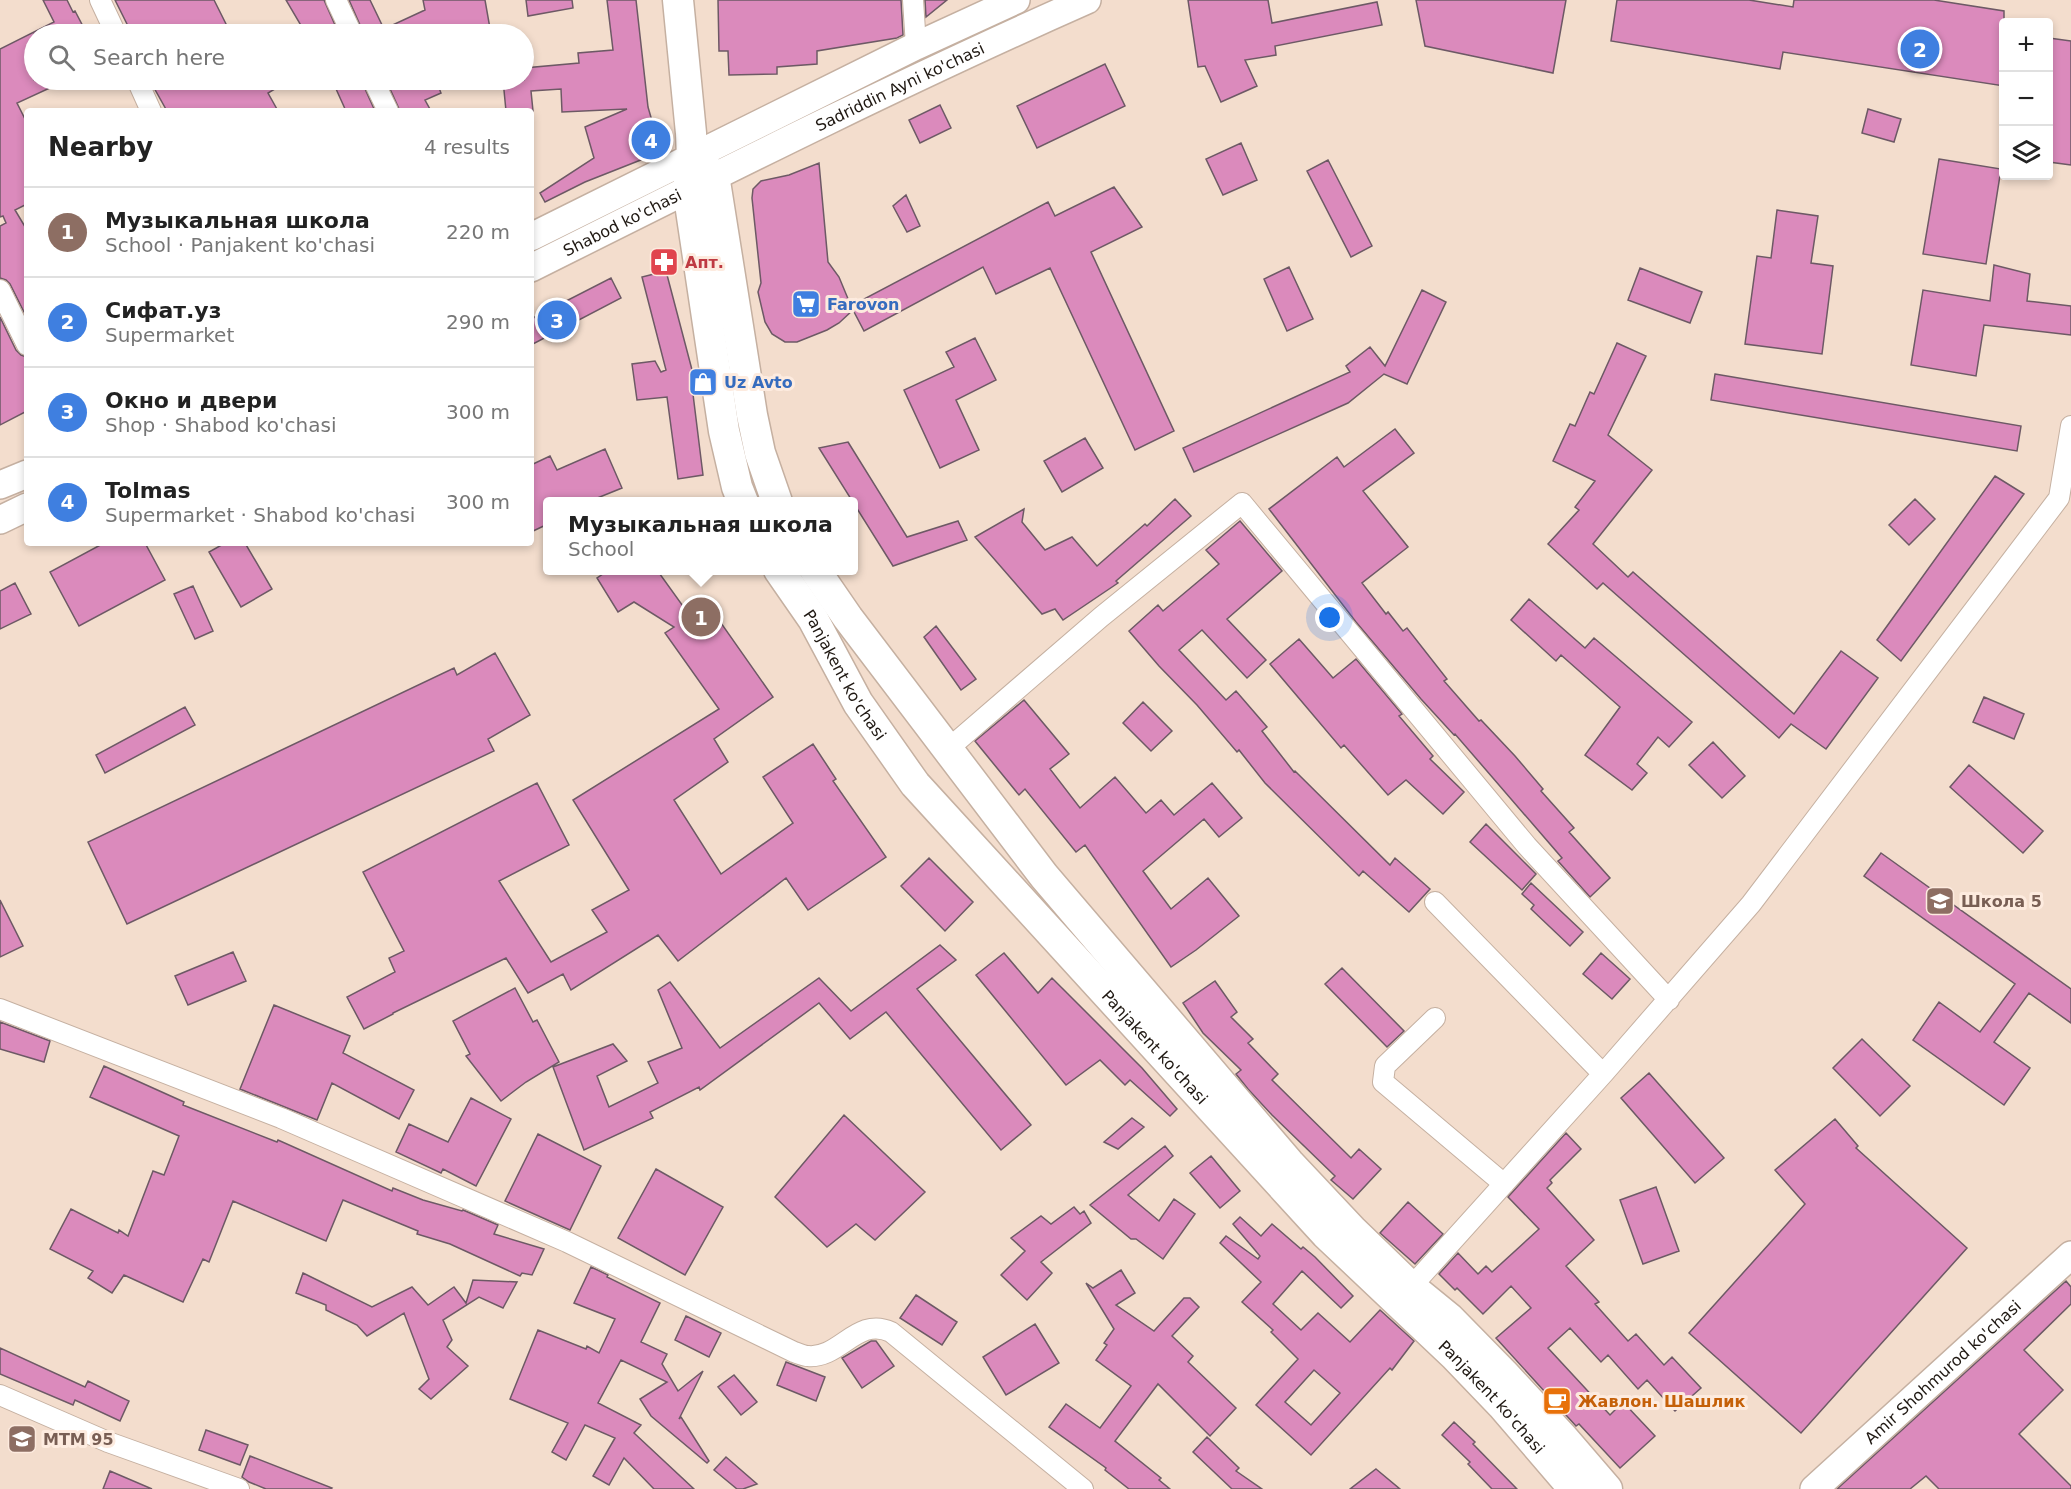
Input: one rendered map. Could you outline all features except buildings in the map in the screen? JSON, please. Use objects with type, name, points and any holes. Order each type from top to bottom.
[{"type":"main road","points":[[678,0],[692,157],[688,190],[724,431],[741,497]]},
{"type":"main road","name":"Sadriddin Ayni ko'chasi","points":[[692,157],[916,46],[1016,0]]},
{"type":"main road","name":"Sadriddin Ayni ko'chasi","points":[[714,176],[931,70],[1087,0]]},
{"type":"main road","points":[[692,157],[714,176],[752,415],[760,453],[776,497]]},
{"type":"main road","name":"Shabod ko'chasi","points":[[534,236],[692,157]]},
{"type":"main road","name":"Shabod ko'chasi","points":[[534,267],[714,176]]},
{"type":"main road","points":[[0,485],[24,475]]},
{"type":"main road","points":[[0,520],[24,508]]},
{"type":"main road","name":"Panjakent ko'chasi","points":[[782,575],[813,619],[858,703],[915,784],[1326,1234],[1455,1356],[1502,1405],[1574,1489]]},
{"type":"main road","name":"Panjakent ko'chasi","points":[[819,575],[893,678],[1044,876],[1289,1163],[1352,1230],[1411,1287],[1449,1318],[1503,1373],[1564,1438],[1607,1489]]},
{"type":"main road","points":[[858,703],[893,678]]},
{"type":"main road","name":"Amir Shohmurod ko'chasi","points":[[1814,1489],[2071,1255]]},
{"type":"street","points":[[100,0],[111,24]]},
{"type":"street","points":[[336,0],[347,24]]},
{"type":"street","points":[[913,0],[916,46]]},
{"type":"street","points":[[142,90],[151,108]]},
{"type":"street","points":[[379,90],[387,108]]},
{"type":"street","points":[[0,290],[24,339]]},
{"type":"street","points":[[1411,1287],[1603,1074],[1751,904],[2059,498],[2071,426]]},
{"type":"street","points":[[948,749],[1101,617],[1242,503],[1527,846],[1668,1000]]},
{"type":"street","points":[[1435,902],[1603,1074]]},
{"type":"street","points":[[0,1009],[302,1127],[567,1242],[794,1352],[809,1356],[824,1353],[868,1328],[880,1326],[891,1332],[1083,1489]]},
{"type":"street","points":[[1435,1018],[1385,1066],[1383,1082],[1504,1184]]},
{"type":"street","points":[[0,1395],[108,1442],[239,1489]]},
{"type":"place","name":"Сифат.уз","points":[[1920,49]]},
{"type":"place","name":"Tolmas","points":[[651,140]]},
{"type":"place","name":"Апт.","points":[[664,262]]},
{"type":"place","name":"Farovon","points":[[806,304]]},
{"type":"place","name":"Окно и двери","points":[[557,320]]},
{"type":"place","name":"Uz Avto","points":[[703,382]]},
{"type":"place","name":"Музыкальная школа","points":[[701,617]]},
{"type":"place","name":"Школа 5","points":[[1940,901]]},
{"type":"place","name":"Жавлон. Шашлик","points":[[1557,1401]]},
{"type":"place","name":"МТМ 95","points":[[22,1439]]}]
